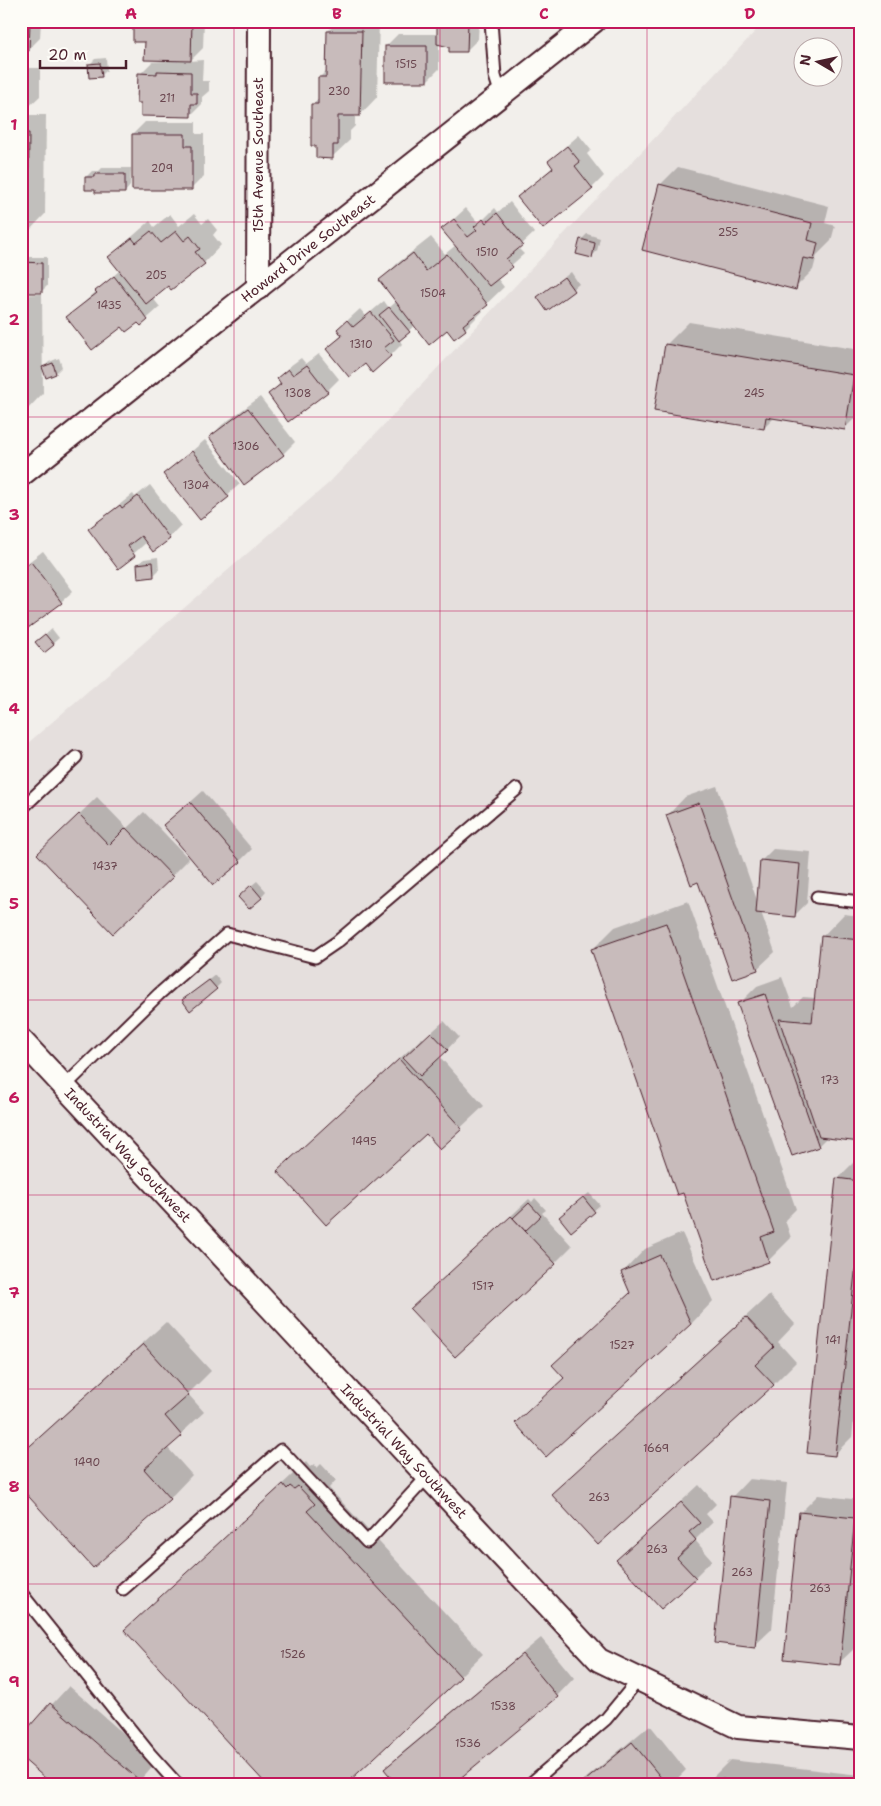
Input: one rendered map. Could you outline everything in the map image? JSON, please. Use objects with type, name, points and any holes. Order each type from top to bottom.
[{"type":"street","name":"15th Avenue Southeast","points":[[258,288],[259,21]]},
{"type":"street","name":"Howard Drive Southeast","points":[[21,475],[594,21]]},
{"type":"street","name":"Industrial Way Southwest","points":[[21,1040],[599,1660],[738,1727],[860,1738]]},
{"type":"lane","points":[[491,21],[495,76],[501,95]]},
{"type":"lane","points":[[21,810],[76,757]]},
{"type":"lane","points":[[65,1086],[159,994],[227,934],[315,957],[337,942],[517,789]]},
{"type":"lane","points":[[817,897],[860,902]]},
{"type":"lane","points":[[123,1589],[281,1450],[366,1542],[428,1476]]},
{"type":"lane","points":[[21,1593],[150,1754],[178,1785]]},
{"type":"lane","points":[[529,1785],[606,1719],[639,1679]]},
{"type":"shaded area","points":[[765,21],[860,21],[860,1785],[21,1785],[21,749],[329,483]]},
{"type":"building","points":[[21,21],[30,21],[29,51],[21,51]]},
{"type":"building","points":[[133,21],[192,21],[191,61],[144,60],[145,42],[133,42]]},
{"type":"building","points":[[437,21],[468,21],[467,52],[449,52],[449,47],[437,44]]},
{"type":"building","points":[[327,31],[362,31],[360,116],[338,116],[338,145],[333,145],[333,159],[316,158],[316,146],[311,146],[311,104],[318,104],[318,77],[326,77]]},
{"type":"building","points":[[385,46],[427,46],[427,82],[385,82]]},
{"type":"building","points":[[100,63],[102,77],[89,78],[88,64]]},
{"type":"building","points":[[157,71],[191,72],[191,93],[197,93],[197,104],[191,104],[191,117],[141,116],[141,103],[137,103],[138,73],[157,74]]},
{"type":"building","points":[[21,79],[29,79],[29,110],[21,110]]},
{"type":"building","points":[[21,133],[29,133],[28,233],[21,233]]},
{"type":"building","points":[[132,134],[185,134],[185,146],[192,146],[192,190],[132,190]]},
{"type":"building","points":[[567,146],[580,162],[575,166],[593,189],[543,229],[517,197],[553,168],[548,161]]},
{"type":"building","points":[[95,174],[125,174],[125,193],[95,193],[95,190],[85,190],[85,177],[95,177]]},
{"type":"building","points":[[659,184],[812,223],[808,240],[818,243],[814,260],[803,258],[796,290],[642,250]]},
{"type":"building","points":[[497,213],[523,245],[506,259],[513,267],[489,286],[441,229],[454,219],[468,237],[477,230],[474,227],[483,219],[486,223]]},
{"type":"building","points":[[151,231],[161,243],[176,231],[184,241],[190,236],[200,249],[195,252],[205,264],[171,290],[168,286],[146,304],[108,257],[132,238],[136,243]]},
{"type":"building","points":[[580,239],[595,243],[592,258],[576,254]]},
{"type":"building","points":[[413,253],[426,271],[447,254],[488,305],[463,325],[466,330],[454,339],[447,330],[429,345],[379,280]]},
{"type":"building","points":[[23,262],[42,263],[42,293],[22,293]]},
{"type":"building","points":[[114,276],[148,320],[141,326],[138,323],[126,332],[122,327],[92,350],[66,317],[97,293],[95,291]]},
{"type":"building","points":[[564,277],[574,291],[547,311],[537,297]]},
{"type":"building","points":[[389,307],[410,332],[399,341],[379,315]]},
{"type":"building","points":[[24,311],[26,412],[21,412],[21,312]]},
{"type":"building","points":[[371,312],[394,340],[384,348],[391,356],[372,373],[365,364],[349,377],[326,349],[342,336],[337,329],[347,320],[353,327]]},
{"type":"building","points":[[665,344],[854,375],[845,430],[766,417],[764,429],[654,411]]},
{"type":"building","points":[[53,363],[56,374],[46,378],[42,367]]},
{"type":"building","points":[[307,365],[328,392],[288,422],[268,394],[281,384],[277,378],[288,369],[293,375]]},
{"type":"building","points":[[248,408],[284,455],[244,485],[209,437]]},
{"type":"building","points":[[192,451],[229,497],[200,520],[163,474]]},
{"type":"building","points":[[138,496],[170,539],[153,552],[141,536],[128,546],[135,556],[118,569],[88,529],[120,505],[122,508]]},
{"type":"building","points":[[31,562],[62,603],[28,628],[21,619],[21,569]]},
{"type":"building","points":[[153,562],[154,577],[138,579],[137,564]]},
{"type":"building","points":[[45,634],[54,645],[44,653],[35,642]]},
{"type":"building","points":[[190,802],[241,862],[213,885],[163,825]]},
{"type":"building","points":[[699,803],[758,970],[732,979],[698,882],[691,885],[666,815]]},
{"type":"building","points":[[79,814],[109,845],[126,828],[173,877],[113,934],[37,854]]},
{"type":"building","points":[[760,860],[800,864],[795,917],[756,913]]},
{"type":"building","points":[[251,885],[262,898],[249,909],[238,897]]},
{"type":"building","points":[[666,923],[774,1232],[761,1237],[769,1262],[714,1281],[683,1193],[677,1195],[591,949]]},
{"type":"building","points":[[821,936],[860,940],[860,1142],[819,1137],[779,1019],[812,1022]]},
{"type":"building","points":[[209,980],[217,989],[190,1011],[182,1000]]},
{"type":"building","points":[[765,994],[819,1147],[792,1156],[737,1003]]},
{"type":"building","points":[[431,1032],[448,1050],[420,1076],[403,1058]]},
{"type":"building","points":[[399,1059],[462,1129],[440,1149],[426,1134],[326,1225],[277,1171]]},
{"type":"building","points":[[836,1178],[860,1181],[860,1227],[835,1456],[807,1453]]},
{"type":"building","points":[[583,1197],[595,1212],[571,1232],[559,1217]]},
{"type":"building","points":[[529,1203],[541,1216],[525,1231],[513,1218]]},
{"type":"building","points":[[511,1216],[556,1264],[455,1357],[410,1309]]},
{"type":"building","points":[[660,1255],[691,1324],[546,1457],[515,1423],[564,1378],[552,1365],[630,1293],[621,1272]]},
{"type":"building","points":[[746,1317],[774,1347],[755,1365],[774,1385],[598,1545],[551,1494]]},
{"type":"building","points":[[143,1344],[189,1395],[165,1416],[182,1436],[144,1469],[171,1499],[93,1568],[21,1488],[21,1454]]},
{"type":"building","points":[[283,1484],[287,1489],[290,1486],[294,1489],[298,1486],[315,1504],[307,1511],[461,1677],[345,1785],[267,1785],[124,1630]]},
{"type":"building","points":[[730,1496],[770,1501],[755,1648],[715,1643]]},
{"type":"building","points":[[681,1502],[700,1523],[689,1532],[696,1540],[677,1558],[696,1578],[661,1609],[616,1560]]},
{"type":"building","points":[[799,1512],[855,1518],[840,1665],[784,1659]]},
{"type":"building","points":[[522,1654],[558,1697],[452,1785],[397,1785],[384,1769]]},
{"type":"building","points":[[50,1703],[139,1780],[135,1785],[53,1785],[21,1757],[21,1736]]},
{"type":"building","points":[[632,1742],[667,1785],[580,1785]]},
{"type":"building","points":[[711,1778],[777,1785],[710,1785]]}]
